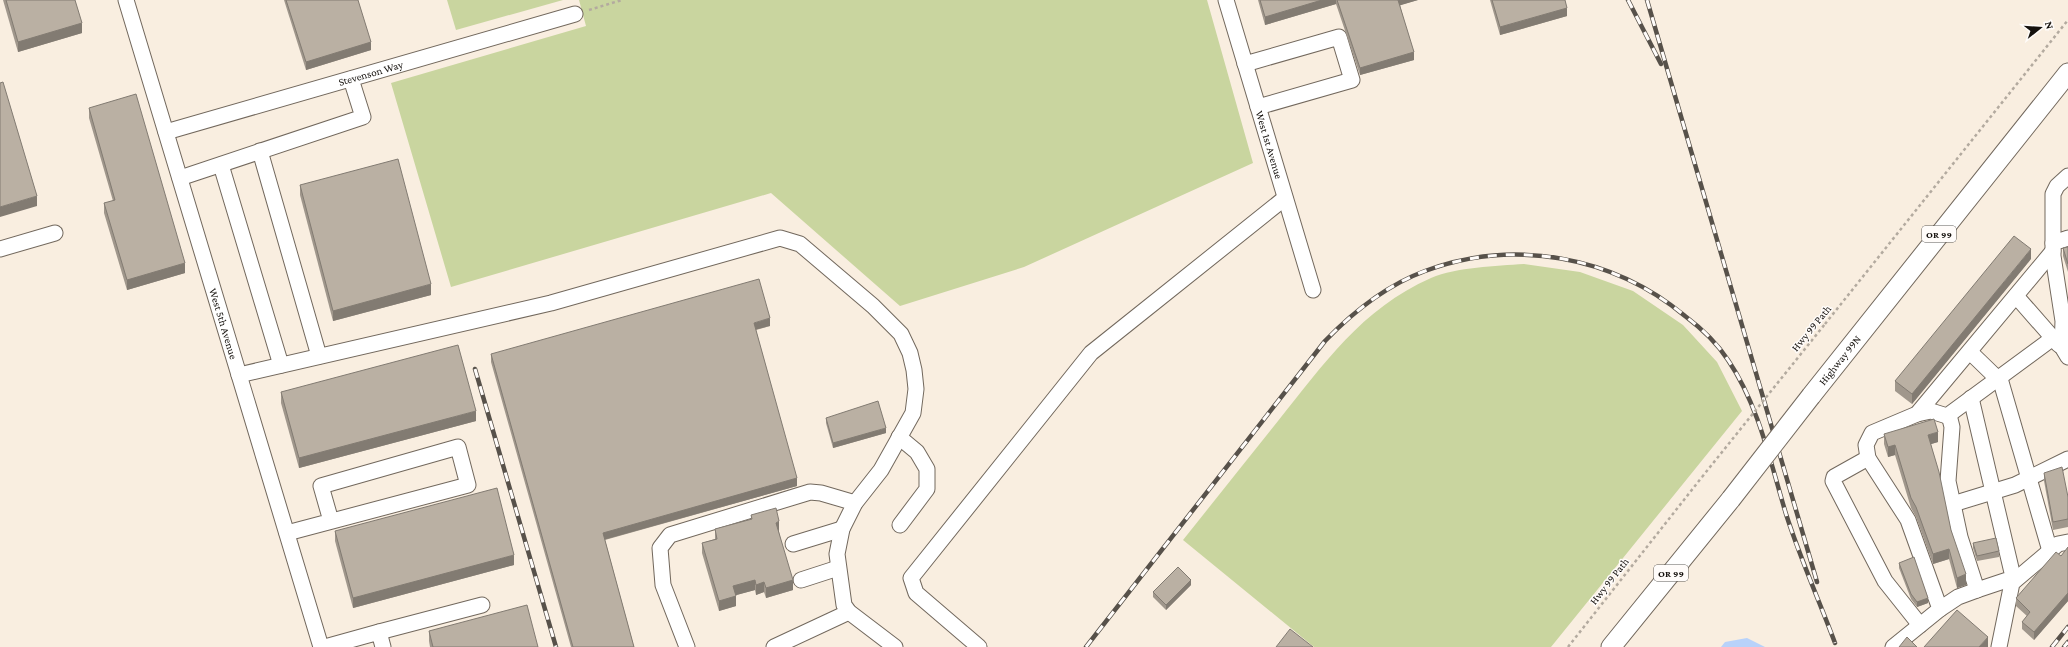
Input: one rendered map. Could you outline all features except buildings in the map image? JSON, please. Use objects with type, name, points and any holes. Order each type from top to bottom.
[{"type":"main road","name":"Highway 99N","points":[[1611,647],[1731,499],[2068,73]]},
{"type":"street","name":"West 5th Avenue","points":[[126,0],[321,647]]},
{"type":"street","name":"West 1st Avenue","points":[[1226,0],[1313,290]]},
{"type":"street","name":"Stevenson Way","points":[[166,132],[575,14]]},
{"type":"street","points":[[1245,64],[1340,37],[1352,80],[1258,107]]},
{"type":"street","points":[[180,178],[363,117],[351,78]]},
{"type":"street","points":[[260,151],[319,356]]},
{"type":"street","points":[[221,164],[281,365]]},
{"type":"street","points":[[2061,347],[2065,323],[2053,247],[2053,194],[2057,186],[2068,176]]},
{"type":"street","points":[[980,647],[916,593],[911,578],[1091,353],[1285,198]]},
{"type":"street","points":[[0,250],[55,233]]},
{"type":"street","points":[[239,375],[551,303],[780,238],[800,244],[873,306],[901,334],[910,353],[916,389],[912,413],[881,470],[855,503],[842,529],[837,554],[844,605],[849,612],[895,647]]},
{"type":"street","points":[[1917,414],[2016,296],[2053,247],[2068,238]]},
{"type":"street","points":[[2016,296],[2061,347]]},
{"type":"street","points":[[1947,416],[1997,379],[2061,347]]},
{"type":"street","points":[[1970,352],[2002,384],[2050,550]]},
{"type":"street","points":[[1971,398],[2014,581],[1999,647]]},
{"type":"street","points":[[1940,609],[1908,520],[1868,458],[1866,445],[1872,433],[1917,414],[1931,411],[1947,416],[1950,419],[1952,427],[1948,481],[1960,537],[1977,590]]},
{"type":"street","points":[[900,437],[916,452],[927,469],[928,489],[900,525]]},
{"type":"street","points":[[287,533],[468,485],[458,447],[321,486],[331,521]]},
{"type":"street","points":[[1868,458],[1834,477],[1833,481],[1885,581],[1920,625]]},
{"type":"street","points":[[1953,504],[2029,479],[2068,459]]},
{"type":"street","points":[[687,647],[663,585],[660,548],[670,535],[810,492],[821,493],[855,503]]},
{"type":"street","points":[[793,544],[842,529]]},
{"type":"street","points":[[1893,647],[1940,609],[1958,597],[2007,580],[2014,581],[2058,544],[2068,542]]},
{"type":"street","points":[[801,580],[838,568]]},
{"type":"street","points":[[325,647],[482,605]]},
{"type":"street","points":[[774,647],[849,612]]},
{"type":"street","points":[[379,632],[383,647]]},
{"type":"path","points":[[575,14],[622,0]]},
{"type":"path","name":"Hwy 99 Path","points":[[1568,647],[1702,477],[2068,20]]},
{"type":"green space","points":[[447,0],[563,0],[456,30]]},
{"type":"green space","points":[[579,0],[1207,0],[1253,163],[1024,267],[900,306],[771,193],[451,287],[391,83],[586,26]]},
{"type":"green space","points":[[1524,264],[1580,272],[1633,291],[1683,325],[1717,362],[1742,411],[1551,647],[1314,647],[1183,540],[1328,359],[1364,322],[1384,305],[1406,291],[1441,274],[1464,269]]},
{"type":"water","points":[[1747,638],[1765,647],[1721,647],[1725,642]]},
{"type":"railway","points":[[1628,0],[1661,64]]},
{"type":"railway","points":[[1647,0],[1817,582]]},
{"type":"railway","points":[[1086,647],[1325,341],[1347,320],[1371,300],[1397,284],[1425,271],[1459,261],[1493,256],[1527,255],[1561,259],[1595,267],[1627,279],[1657,295],[1703,331],[1719,348],[1739,378],[1756,415],[1791,530],[1835,643]]},
{"type":"railway","points":[[475,369],[556,647]]},
{"type":"railway","points":[[2052,647],[2068,627]]},
{"type":"railway","points":[[2064,647],[2068,642]]}]
